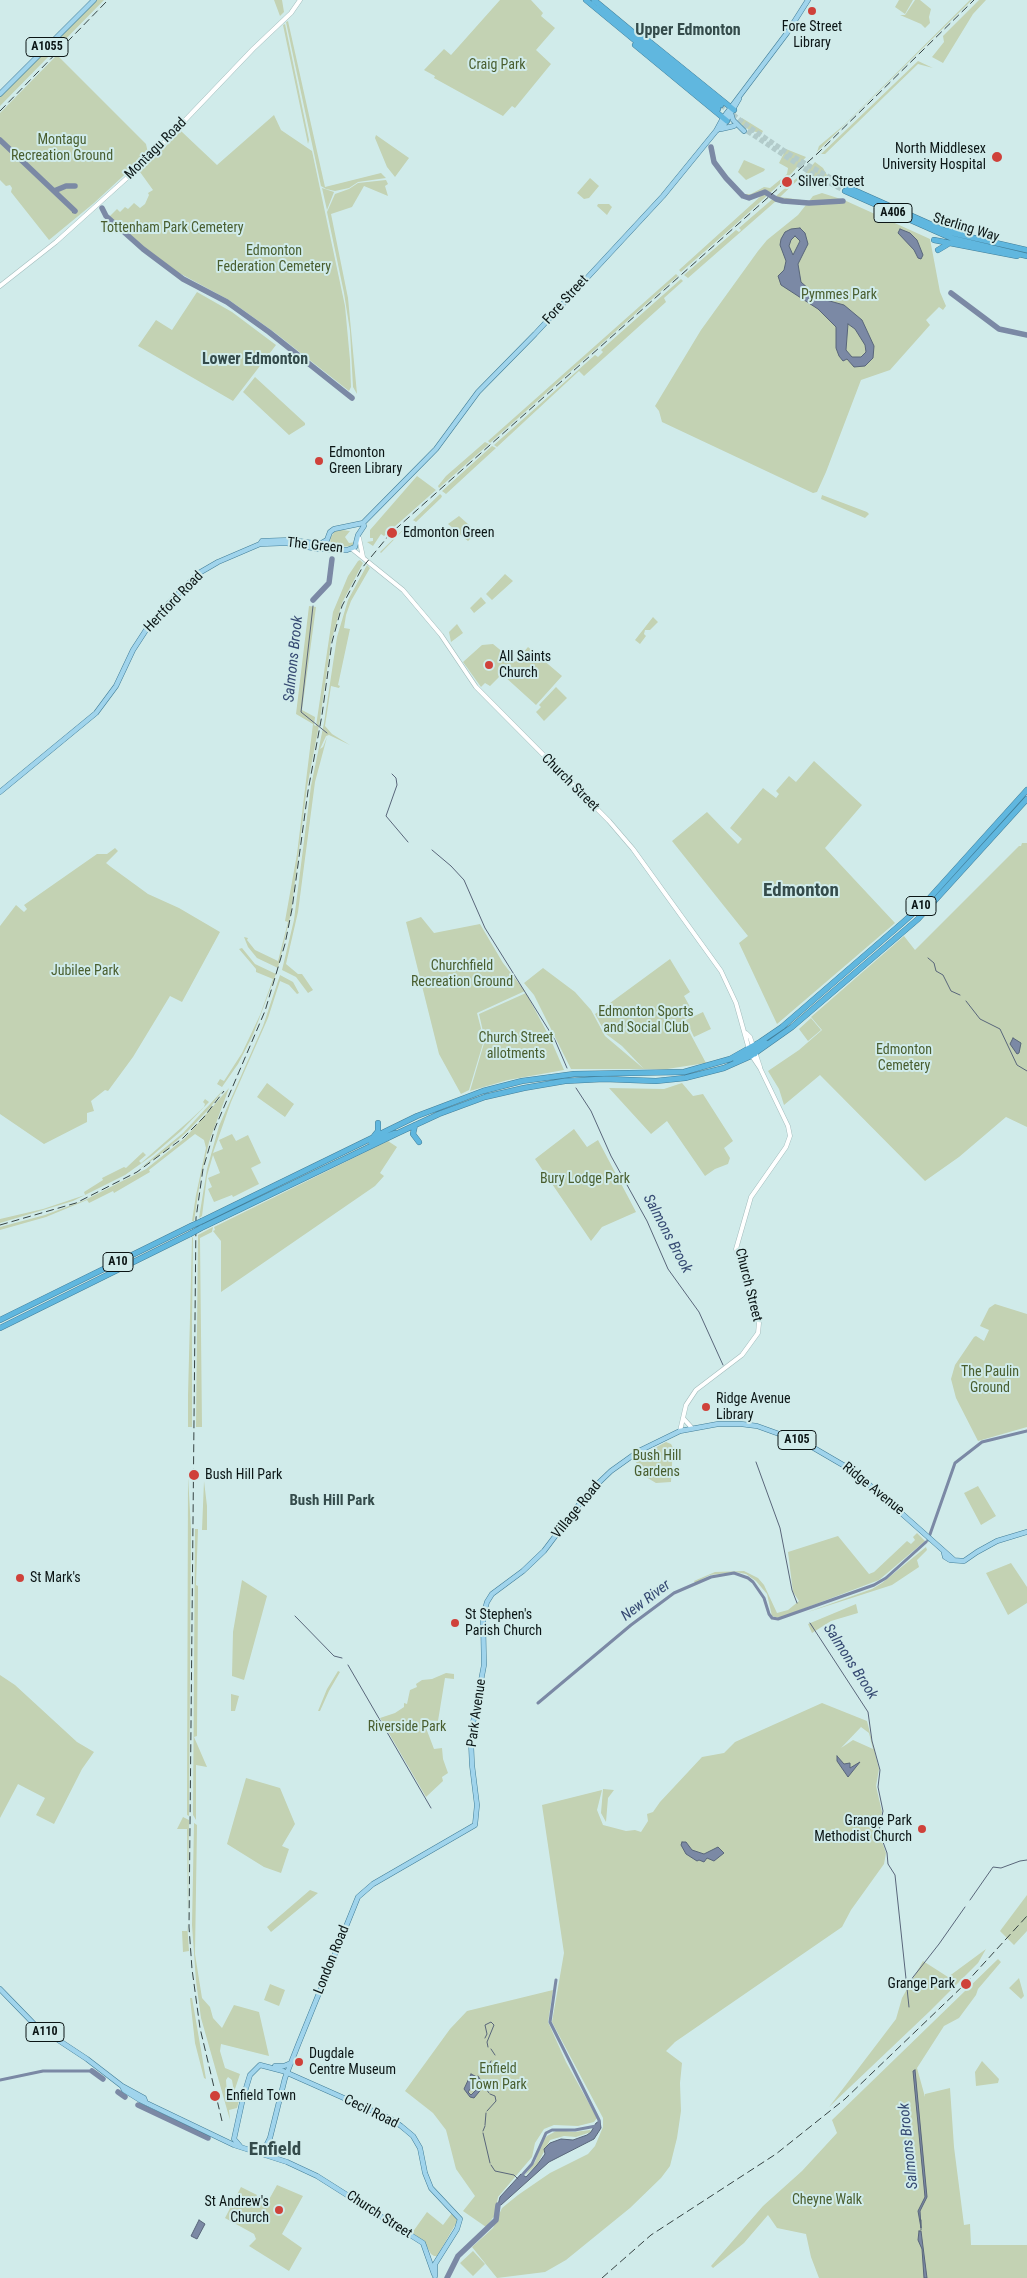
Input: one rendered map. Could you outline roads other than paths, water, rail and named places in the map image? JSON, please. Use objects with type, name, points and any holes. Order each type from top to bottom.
[{"type":"highway","points":[[586,0],[720,107],[594,0]]},
{"type":"highway","points":[[616,18],[648,40],[732,111]]},
{"type":"highway","points":[[616,25],[643,54],[725,120]]},
{"type":"highway","name":"Sterling Way","points":[[1027,250],[960,236],[846,189],[951,238],[1027,257]]},
{"type":"highway","name":"A406","points":[[947,226],[981,240]]},
{"type":"highway","name":"A406","points":[[934,240],[1027,257]]},
{"type":"highway","points":[[938,250],[948,244]]},
{"type":"highway","name":"A10","points":[[0,1328],[398,1133],[439,1114],[485,1097],[524,1088],[577,1080],[656,1081],[685,1078],[724,1068],[752,1051],[782,1027],[926,902],[1027,790]]},
{"type":"highway","name":"A10","points":[[0,1320],[386,1130],[455,1100],[522,1081],[584,1073],[675,1073],[703,1068],[772,1042],[817,1006],[930,906],[1027,799]]},
{"type":"highway","points":[[812,1000],[817,1006]]},
{"type":"highway","points":[[386,1130],[398,1130],[426,1117],[439,1114]]},
{"type":"highway","points":[[374,1136],[378,1131],[378,1123]]},
{"type":"highway","points":[[415,1125],[413,1134],[419,1142]]},
{"type":"highway","points":[[354,1147],[390,1133],[398,1133]]},
{"type":"highway","name":"A10","points":[[46,1297],[62,1292],[67,1294]]},
{"type":"main road","name":"A1055","points":[[0,94],[94,0]]},
{"type":"main road","name":"Montagu Road","points":[[0,286],[51,246],[134,173],[253,49],[291,13],[300,0]]},
{"type":"main road","name":"Fore Street","points":[[363,523],[438,446],[478,392],[534,336],[658,202],[718,130],[787,33],[808,0]]},
{"type":"main road","name":"Fore Street","points":[[725,120],[732,111]]},
{"type":"main road","points":[[732,111],[744,131]]},
{"type":"main road","points":[[718,130],[734,126]]},
{"type":"main road","points":[[343,528],[363,523]]},
{"type":"main road","name":"The Green","points":[[260,544],[286,543],[318,550],[352,550],[363,523]]},
{"type":"main road","points":[[343,528],[354,531],[359,536],[363,557]]},
{"type":"main road","name":"The Green","points":[[226,559],[260,544],[262,541],[284,539],[317,545],[327,540],[332,530],[343,528]]},
{"type":"main road","points":[[327,540],[331,546],[337,549]]},
{"type":"main road","name":"Church Street","points":[[352,550],[403,590],[441,634],[476,687],[623,836],[721,971],[746,1034],[750,1037],[752,1051],[786,1121],[790,1136],[780,1156],[753,1194],[740,1234],[737,1254],[752,1299],[759,1329],[755,1340],[747,1350],[696,1390],[686,1405],[678,1432]]},
{"type":"main road","name":"Hertford Road","points":[[0,792],[101,706],[120,678],[136,645],[155,618],[195,577],[226,559]]},
{"type":"main road","points":[[682,1418],[692,1428]]},
{"type":"main road","name":"Ridge Avenue","points":[[678,1432],[718,1424],[748,1424],[807,1444],[859,1475],[944,1553],[956,1561],[965,1561],[997,1541],[1027,1532]]},
{"type":"main road","name":"Village Road","points":[[487,1602],[492,1594],[522,1571],[546,1549],[588,1494],[611,1471],[639,1451],[678,1432]]},
{"type":"main road","name":"Park Avenue","points":[[475,1824],[477,1808],[471,1745],[473,1723],[484,1664],[483,1616],[487,1602]]},
{"type":"main road","name":"London Road","points":[[262,2154],[270,2138],[291,2062],[321,1985],[360,1894],[373,1884],[475,1824]]},
{"type":"main road","name":"A110","points":[[0,1989],[34,2024],[87,2059],[122,2086],[144,2098],[146,2103],[234,2145],[239,2145]]},
{"type":"main road","points":[[234,2139],[250,2075],[260,2065],[284,2066],[291,2062]]},
{"type":"main road","points":[[269,2066],[288,2073]]},
{"type":"main road","name":"Cecil Road","points":[[288,2073],[391,2119],[407,2130],[417,2142],[429,2184],[436,2195],[460,2219],[457,2229],[435,2264],[436,2277]]},
{"type":"main road","points":[[226,2140],[234,2139]]},
{"type":"main road","points":[[234,2139],[239,2145]]},
{"type":"main road","name":"Church Street","points":[[239,2145],[304,2168],[420,2241],[425,2246],[436,2277]]},
{"type":"water","points":[[800,228],[805,233],[808,244],[798,264],[801,282],[819,298],[844,305],[862,320],[874,346],[873,358],[865,366],[854,367],[847,359],[843,361],[836,348],[836,327],[818,309],[781,285],[778,276],[784,270],[786,261],[780,245],[781,239],[785,232]],"holes":[[[795,236],[800,241],[793,255],[789,246]],[[848,324],[855,329],[865,345],[866,352],[861,357],[852,357],[846,350]]]},
{"type":"water","points":[[900,229],[910,233],[917,240],[923,255],[921,259],[918,258],[914,250],[898,233]]},
{"type":"water","points":[[1013,1038],[1021,1043],[1019,1053],[1017,1054],[1010,1044]]},
{"type":"water","points":[[837,1756],[844,1764],[850,1763],[850,1768],[860,1762],[848,1777],[837,1761]]},
{"type":"water","points":[[682,1842],[686,1842],[692,1850],[704,1854],[718,1847],[724,1853],[714,1861],[707,1858],[704,1862],[697,1861],[686,1854],[681,1845]]},
{"type":"water","points":[[915,2070],[927,2197],[920,2211],[921,2228],[918,2211],[925,2197],[913,2071]]},
{"type":"water","points":[[471,2074],[479,2078],[483,2087],[474,2098],[470,2097],[464,2089]],"holes":[[[476,2081],[481,2085],[471,2095],[468,2092]]]},
{"type":"water","points":[[600,2121],[601,2128],[594,2139],[549,2162],[501,2205],[498,2205],[500,2197],[521,2174],[526,2177],[537,2165],[545,2154],[544,2149],[550,2143],[561,2139],[573,2140],[587,2135],[596,2123]]},
{"type":"water","points":[[199,2220],[205,2224],[197,2239],[191,2236]]},
{"type":"water","points":[[919,2231],[921,2231],[927,2278],[924,2278],[922,2249],[918,2240]]},
{"type":"waterway","name":"Salmons Brook","points":[[0,140],[75,211]]},
{"type":"waterway","points":[[711,147],[714,162],[743,196],[749,198],[765,192],[783,201],[809,203],[843,201]]},
{"type":"waterway","name":"Salmons Brook","points":[[54,191],[66,186],[75,186]]},
{"type":"waterway","name":"Salmons Brook","points":[[71,208],[73,213]]},
{"type":"waterway","name":"Salmons Brook","points":[[102,208],[106,216],[143,249],[183,279],[227,302],[269,332],[352,398]]},
{"type":"waterway","points":[[951,293],[999,329],[1027,335]]},
{"type":"waterway","name":"Salmons Brook","points":[[313,600],[329,583],[332,559]]},
{"type":"waterway","name":"Salmons Brook","points":[[313,606],[301,712],[327,733]]},
{"type":"waterway","name":"Salmons Brook","points":[[392,774],[396,778],[397,785],[386,816],[408,842]]},
{"type":"waterway","name":"Salmons Brook","points":[[432,850],[464,880],[485,928],[555,1040],[567,1068]]},
{"type":"waterway","points":[[928,958],[934,963],[936,971],[943,975],[951,991],[960,995]]},
{"type":"waterway","points":[[966,1001],[980,1019],[1000,1029],[1017,1065],[1027,1071]]},
{"type":"waterway","name":"Salmons Brook","points":[[576,1088],[591,1111],[611,1156],[647,1221],[668,1269],[699,1312],[723,1365]]},
{"type":"waterway","name":"New River","points":[[928,1540],[955,1463],[982,1442],[1027,1431]]},
{"type":"waterway","name":"Salmons Brook","points":[[756,1462],[780,1528],[792,1590],[797,1603]]},
{"type":"waterway","name":"New River","points":[[538,1703],[631,1625],[674,1593],[711,1577],[734,1573],[748,1578],[764,1598],[769,1614],[772,1618],[778,1619],[874,1585],[886,1578],[926,1542]]},
{"type":"waterway","points":[[295,1616],[334,1656],[342,1658]]},
{"type":"waterway","name":"Salmons Brook","points":[[810,1623],[868,1712],[872,1741],[880,1770],[878,1787],[883,1811],[879,1831],[887,1853],[888,1864],[895,1875],[909,2007]]},
{"type":"waterway","points":[[348,1665],[431,1808]]},
{"type":"waterway","points":[[970,1900],[993,1867],[1001,1868],[1027,1860]]},
{"type":"waterway","points":[[906,1982],[910,1981],[965,1907]]},
{"type":"waterway","points":[[556,1980],[550,2022],[599,2120],[599,2125]]},
{"type":"waterway","points":[[485,2038],[487,2034],[485,2025],[491,2022],[494,2025],[487,2042],[488,2047]]},
{"type":"waterway","points":[[491,2049],[495,2055]]},
{"type":"waterway","name":"New River","points":[[0,2080],[43,2071],[92,2071]]},
{"type":"waterway","name":"New River","points":[[92,2071],[103,2079]]},
{"type":"waterway","points":[[478,2076],[485,2087]]},
{"type":"waterway","points":[[486,2089],[489,2093]]},
{"type":"waterway","points":[[118,2092],[125,2097]]},
{"type":"waterway","points":[[487,2111],[496,2101],[495,2096],[490,2094]]},
{"type":"waterway","points":[[138,2105],[208,2138]]},
{"type":"waterway","points":[[485,2125],[486,2113]]},
{"type":"waterway","points":[[483,2131],[485,2126]]},
{"type":"waterway","name":"New River","points":[[522,2179],[523,2174],[532,2164],[546,2133],[552,2130],[575,2130],[596,2126]]},
{"type":"waterway","points":[[483,2133],[490,2163]]},
{"type":"waterway","points":[[491,2165],[495,2171],[514,2175],[518,2179]]},
{"type":"waterway","points":[[447,2278],[458,2256],[496,2220],[498,2205]]},
{"type":"waterway","name":"Salmons Brook","points":[[921,2220],[921,2230]]},
{"type":"tunnel","points":[[721,105],[749,127],[792,156],[847,187]]},
{"type":"tunnel","points":[[741,127],[811,173],[845,191]]},
{"type":"railway","points":[[0,111],[108,0]]},
{"type":"railway","points":[[222,2121],[200,2028],[192,1969],[189,1927],[196,1218],[203,1169],[215,1128],[265,1011],[285,944],[292,909],[308,791],[322,715],[332,642],[342,606],[362,568],[390,534],[818,153],[974,0]]},
{"type":"railway","points":[[0,1225],[76,1203],[137,1172],[183,1138],[204,1117],[224,1091]]},
{"type":"railway","points":[[602,2278],[651,2235],[776,2154],[845,2099],[965,1984],[1027,1916]]},
{"type":"place","name":"Fore Street Library","points":[[812,11]]},
{"type":"place","name":"North Middlesex University Hospital","points":[[997,157]]},
{"type":"place","name":"Silver Street","points":[[787,182]]},
{"type":"place","name":"Edmonton Green Library","points":[[319,461]]},
{"type":"place","name":"Edmonton Green","points":[[392,533]]},
{"type":"place","name":"All Saints Church","points":[[489,665]]},
{"type":"place","name":"Ridge Avenue Library","points":[[706,1407]]},
{"type":"place","name":"Bush Hill Park","points":[[194,1475]]},
{"type":"place","name":"St Mark's","points":[[20,1578]]},
{"type":"place","name":"St Stephen's Parish Church","points":[[455,1623]]},
{"type":"place","name":"Grange Park Methodist Church","points":[[922,1829]]},
{"type":"place","name":"Grange Park","points":[[966,1984]]},
{"type":"place","name":"Dugdale Centre Museum","points":[[299,2062]]},
{"type":"place","name":"Enfield Town","points":[[215,2096]]},
{"type":"place","name":"St Andrew's Church","points":[[279,2210]]},
{"type":"district","name":"Upper Edmonton","points":[[688,31]]},
{"type":"district","name":"Lower Edmonton","points":[[255,360]]},
{"type":"district","name":"Edmonton","points":[[801,891]]},
{"type":"district","name":"Bush Hill Park","points":[[332,1501]]},
{"type":"district","name":"Enfield","points":[[275,2150]]},
{"type":"park label","name":"Craig Park","points":[[497,65]]},
{"type":"park label","name":"Montagu Recreation Ground","points":[[62,148]]},
{"type":"park label","name":"Tottenham Park Cemetery","points":[[172,228]]},
{"type":"park label","name":"Edmonton Federation Cemetery","points":[[274,260]]},
{"type":"park label","name":"Pymmes Park","points":[[839,295]]},
{"type":"park label","name":"Jubilee Park","points":[[85,971]]},
{"type":"park label","name":"Churchfield Recreation Ground","points":[[462,974]]},
{"type":"park label","name":"Edmonton Sports and Social Club","points":[[646,1020]]},
{"type":"park label","name":"Church Street allotments","points":[[516,1046]]},
{"type":"park label","name":"Edmonton Cemetery","points":[[904,1058]]},
{"type":"park label","name":"Bury Lodge Park","points":[[585,1179]]},
{"type":"park label","name":"The Paulin Ground","points":[[990,1380]]},
{"type":"park label","name":"Bush Hill Gardens","points":[[657,1464]]},
{"type":"park label","name":"Riverside Park","points":[[407,1727]]},
{"type":"park label","name":"Enfield Town Park","points":[[498,2078]]},
{"type":"park label","name":"Cheyne Walk","points":[[827,2200]]}]
